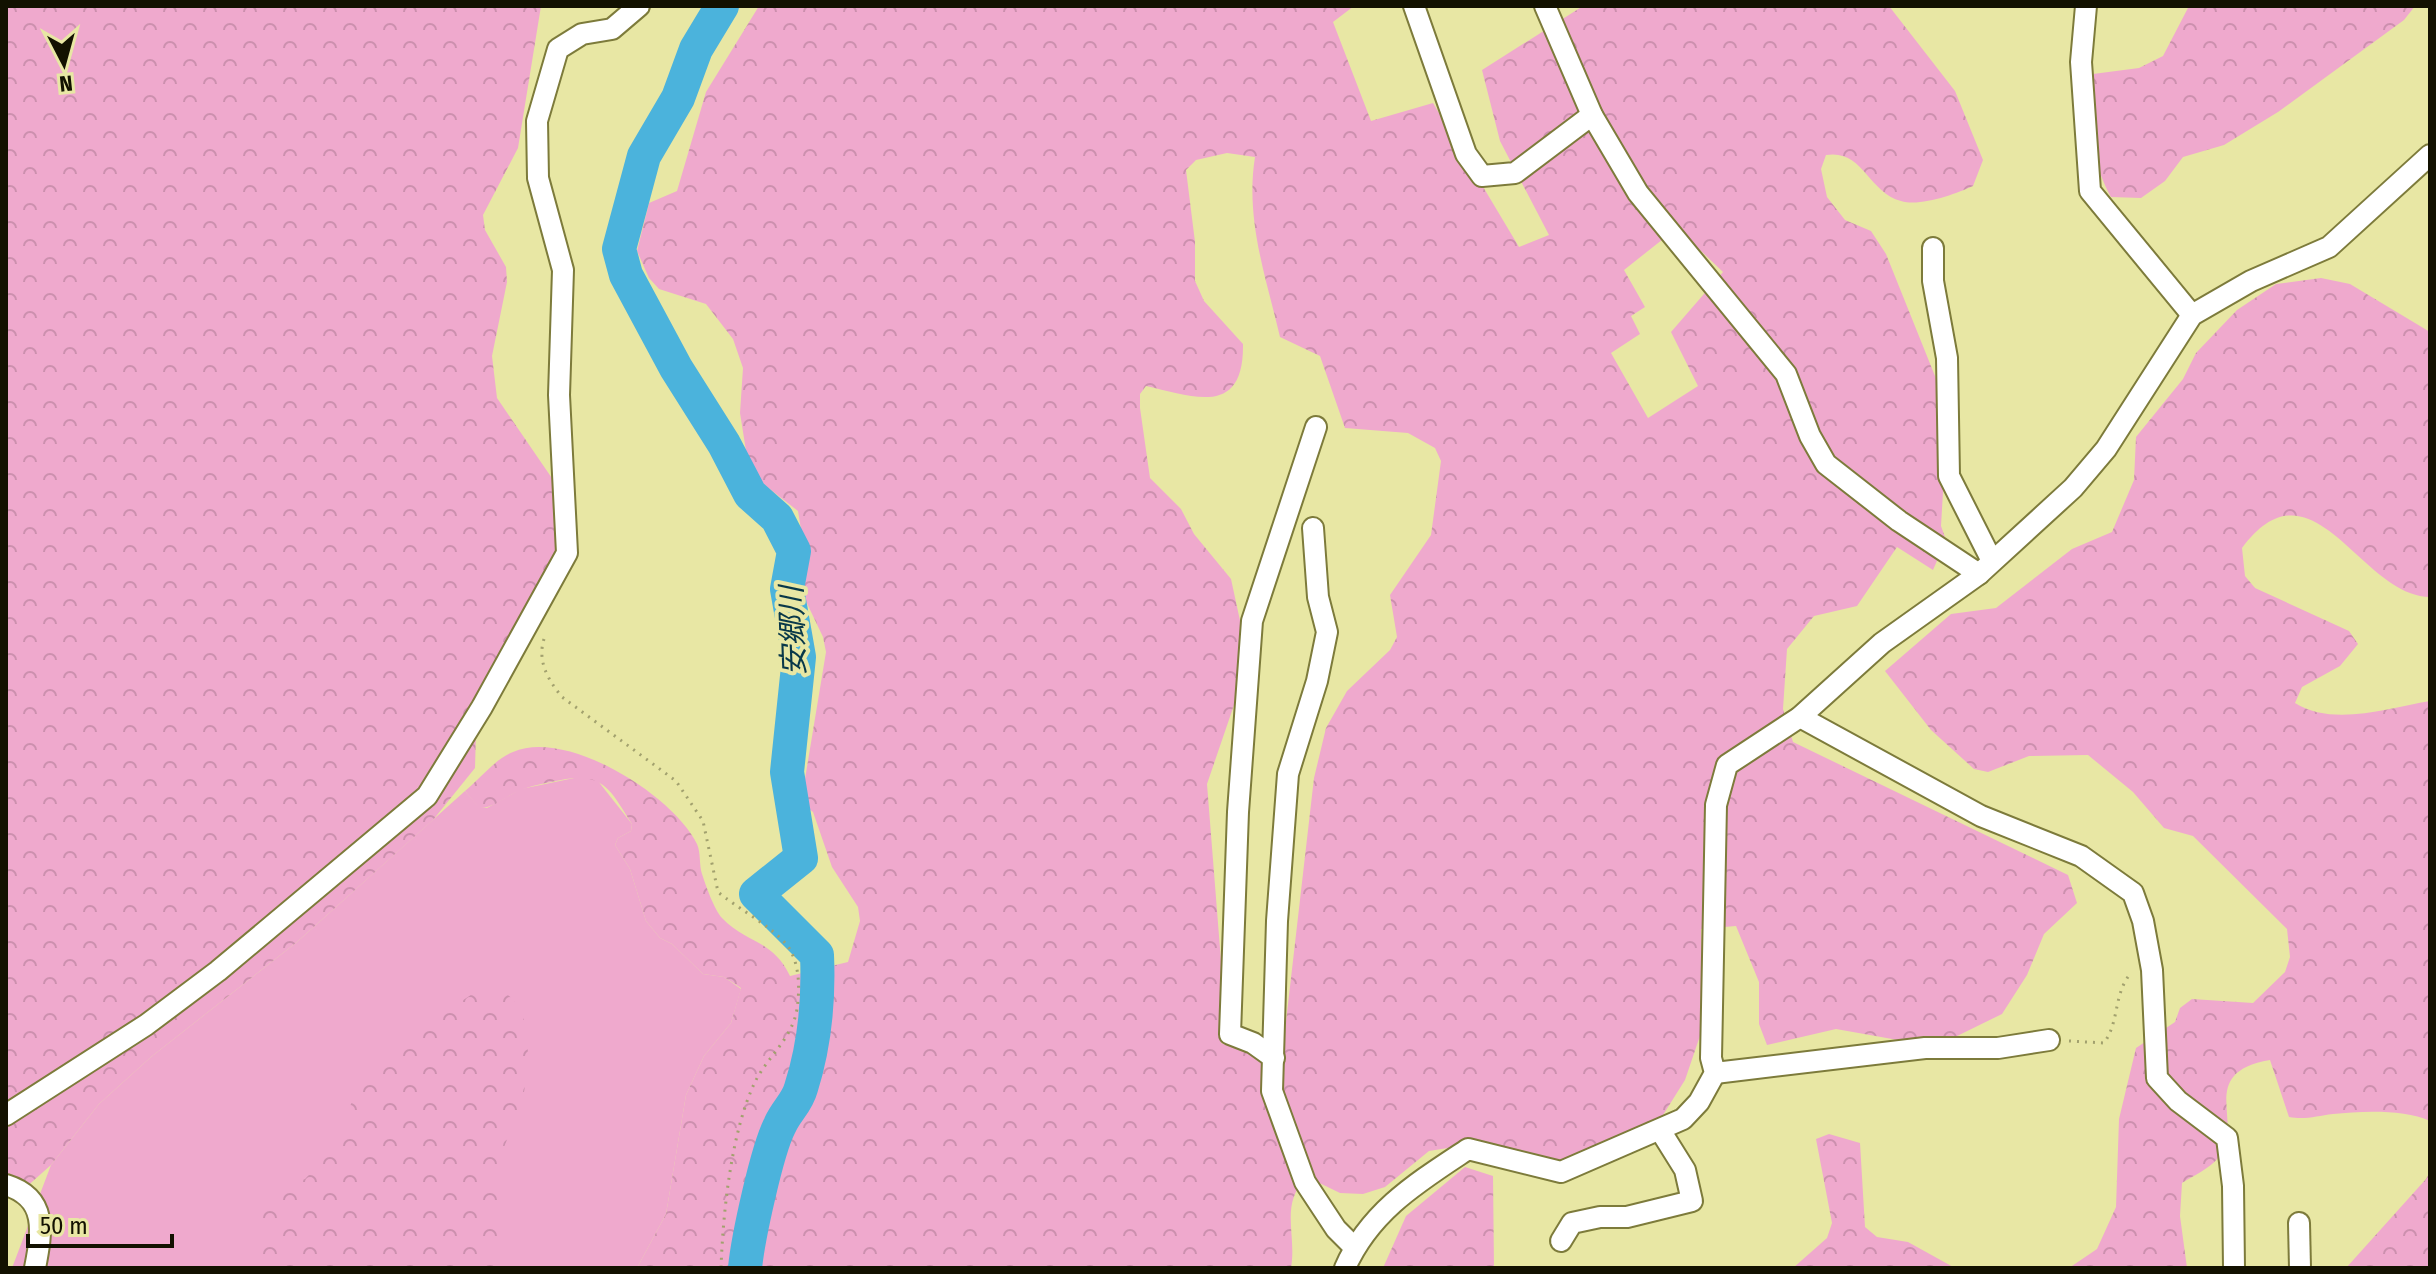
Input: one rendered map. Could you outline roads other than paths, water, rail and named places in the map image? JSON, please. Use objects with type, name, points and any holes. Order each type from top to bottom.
[{"type":"street","points":[[6,1115],[170,1007],[427,796],[482,707],[567,553],[559,395],[563,270],[538,178],[537,121],[558,49],[582,34],[612,29],[639,6]]},
{"type":"street","points":[[1414,6],[1466,154],[1482,176],[1515,173],[1592,115]]},
{"type":"street","points":[[1545,6],[1592,115],[1638,193],[1786,374],[1810,436],[1826,464],[1899,521],[1986,568]]},
{"type":"street","points":[[2086,6],[2081,62],[2090,191],[2192,315]]},
{"type":"street","points":[[1345,1268],[1354,1247],[1371,1222],[1399,1196],[1468,1149],[1561,1172],[1683,1119],[1699,1102],[1715,1073],[1711,1058],[1716,805],[1727,765],[1800,717],[1882,643],[1986,568],[2073,488],[2106,449],[2192,315],[2251,281],[2329,247],[2430,155]]},
{"type":"street","points":[[1933,248],[1933,281],[1947,358],[1949,476],[1986,568]]},
{"type":"street","points":[[1274,1058],[1253,1043],[1230,1034],[1238,812],[1252,621],[1316,427]]},
{"type":"street","points":[[1313,528],[1318,597],[1327,632],[1317,681],[1288,774],[1277,921],[1272,1091],[1289,1144],[1313,1194],[1336,1229],[1354,1247]]},
{"type":"street","points":[[1800,717],[1981,816],[2081,856],[2133,893],[2149,948],[2155,1004],[2157,1078],[2178,1101],[2227,1138],[2233,1186],[2234,1268]]},
{"type":"street","points":[[1715,1073],[1925,1048],[1998,1048],[2049,1040]]},
{"type":"street","points":[[1561,1241],[1572,1223],[1600,1217],[1627,1217],[1692,1201],[1685,1170],[1660,1130]]},
{"type":"street","points":[[6,1185],[26,1195],[37,1205],[42,1221],[35,1268]]},
{"type":"street","points":[[2299,1223],[2300,1268]]},
{"type":"waterway","name":"安郷川","points":[[722,6],[696,49],[678,98],[644,156],[619,249],[626,275],[676,368],[724,444],[750,494],[777,518],[794,551],[787,589],[799,657],[787,772],[801,858],[756,894],[817,955],[817,1006],[806,1072],[769,1154],[745,1268]]}]
